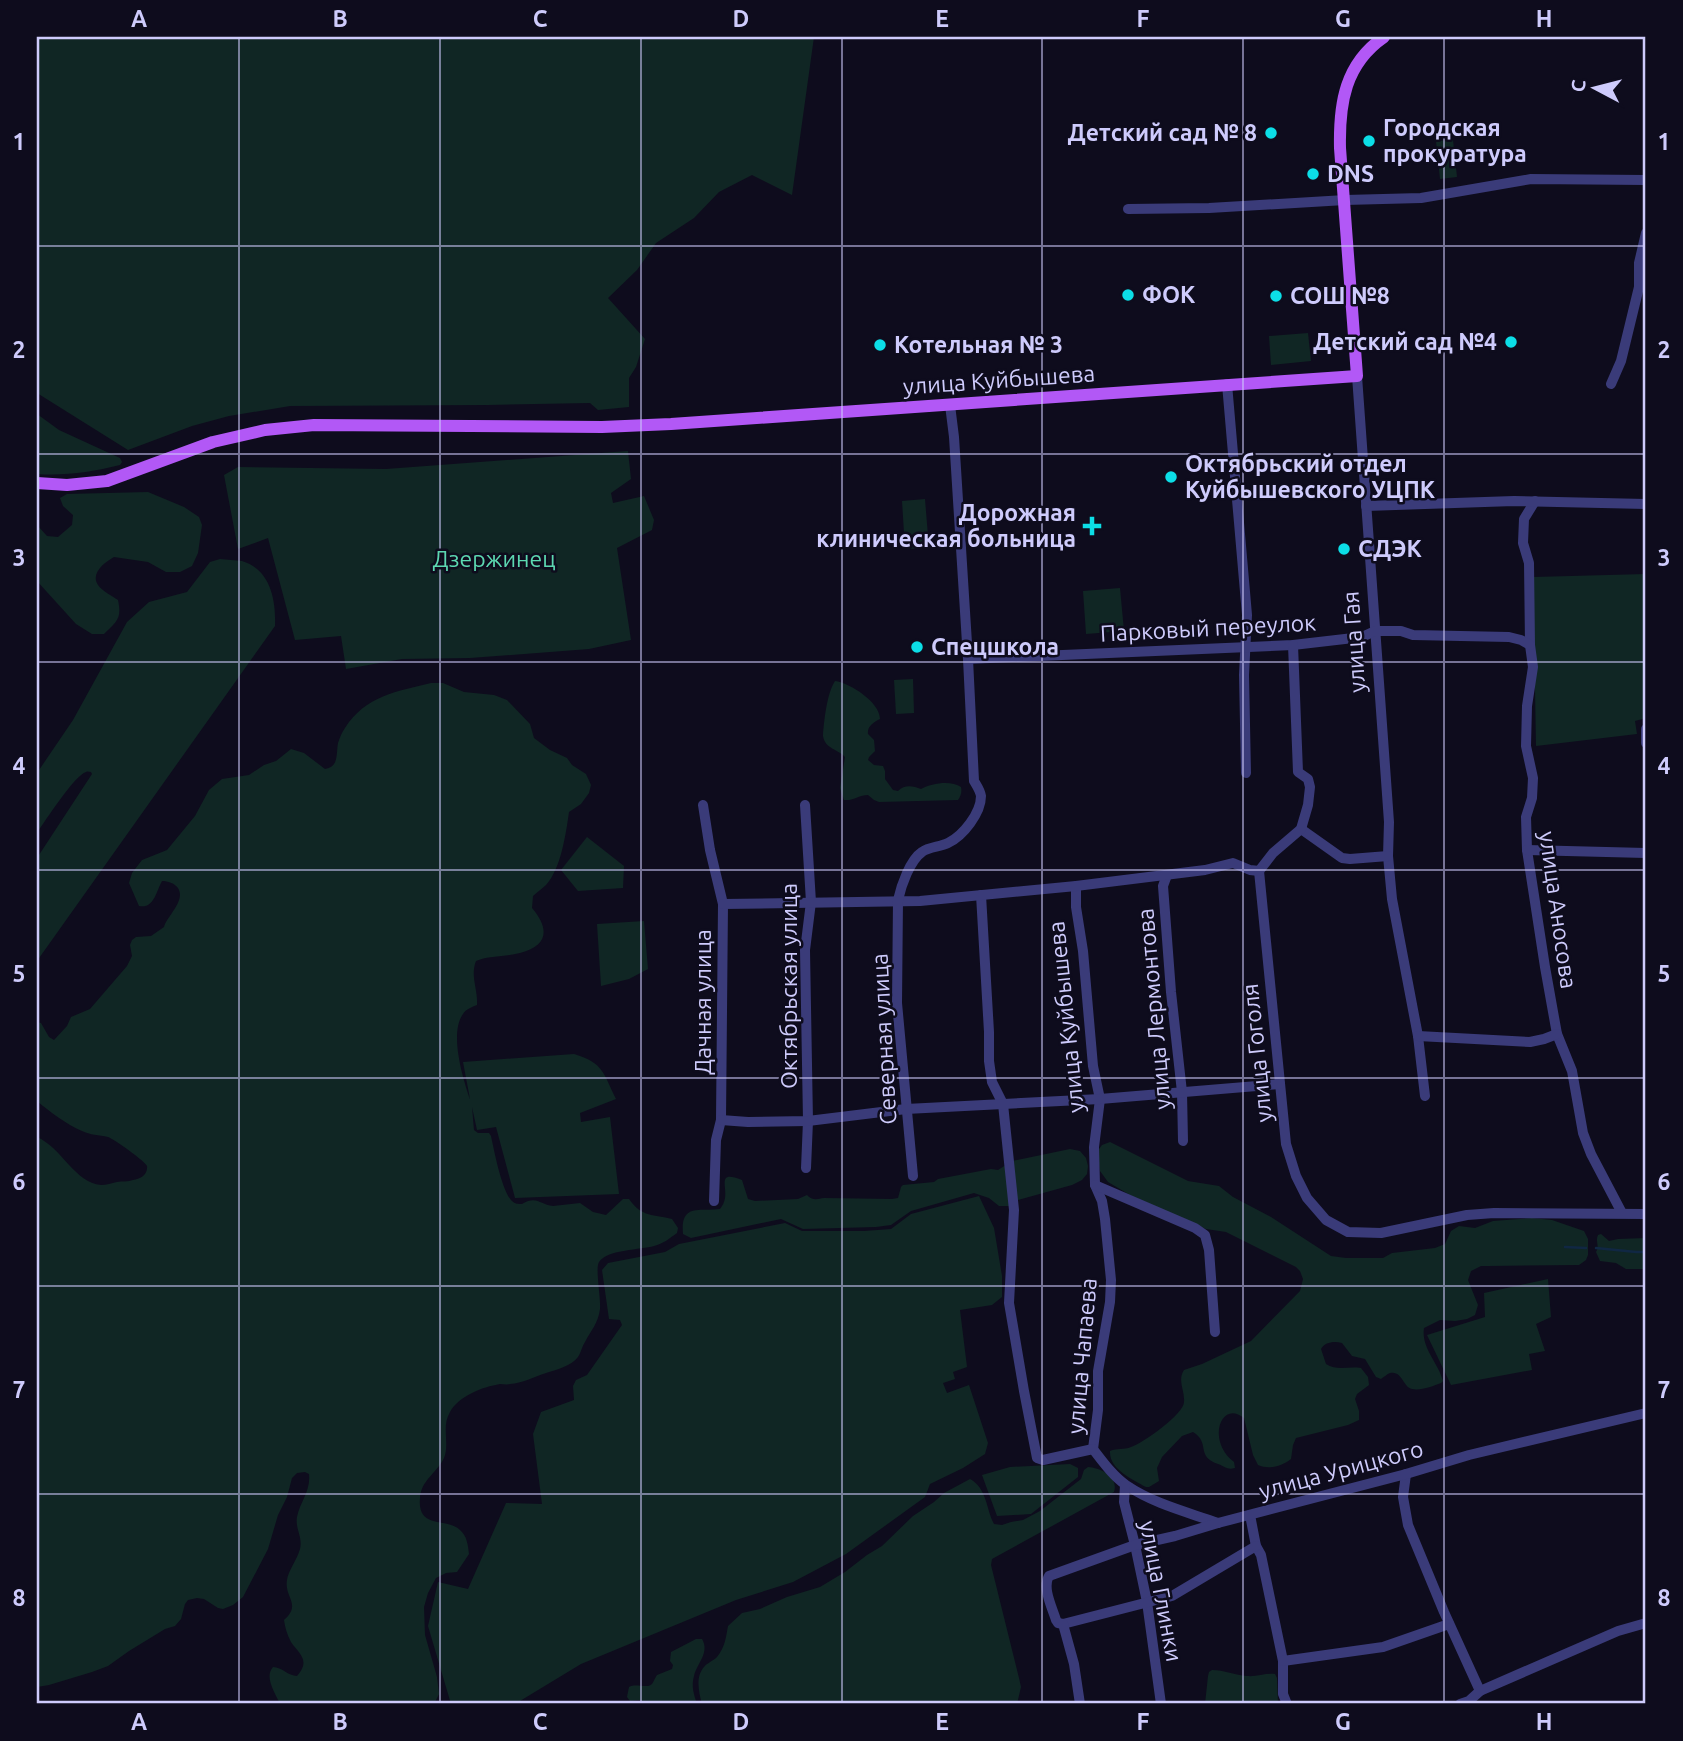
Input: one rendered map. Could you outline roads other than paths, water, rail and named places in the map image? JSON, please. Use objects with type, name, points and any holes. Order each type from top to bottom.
[{"type":"main road","name":"улица Гая","points":[[1357,376],[1340,113],[1352,73],[1377,39]]},
{"type":"main road","name":"улица Куйбышева","points":[[37,483],[67,485],[107,481],[214,442],[265,430],[314,425],[602,427],[1357,376]]},
{"type":"street","points":[[1128,209],[1421,198],[1531,179],[1646,180]]},
{"type":"street","points":[[1611,384],[1621,361],[1639,287],[1639,263],[1646,233]]},
{"type":"street","name":"улица Гая","points":[[1357,376],[1392,899],[1418,1036],[1425,1096]]},
{"type":"street","points":[[1227,384],[1247,615],[1244,675],[1246,773]]},
{"type":"street","points":[[898,900],[914,859],[923,850],[948,843],[965,831],[978,809],[981,797],[974,781],[950,405]]},
{"type":"street","points":[[1366,506],[1514,500],[1646,504]]},
{"type":"street","name":"улица Аносова","points":[[1514,500],[1524,519],[1523,542],[1529,563],[1530,645],[1533,667],[1527,706],[1526,746],[1533,778],[1532,798],[1526,817],[1527,850],[1557,1034],[1572,1071],[1583,1133],[1622,1213]]},
{"type":"street","points":[[1524,519],[1535,501]]},
{"type":"street","name":"Парковый переулок","points":[[968,659],[1293,645],[1362,637],[1375,631],[1401,631],[1413,635],[1509,637],[1530,645]]},
{"type":"street","points":[[723,904],[919,901],[1167,875],[1233,863],[1259,871],[1273,853],[1301,829],[1308,805],[1308,779],[1298,772],[1293,645]]},
{"type":"street","points":[[1646,729],[1646,743]]},
{"type":"street","name":"Дачная улица","points":[[703,805],[723,904],[721,1120],[716,1140],[714,1201]]},
{"type":"street","name":"Октябрьская улица","points":[[805,805],[811,902],[805,950],[808,1121],[806,1168]]},
{"type":"street","points":[[1301,829],[1342,858],[1388,856]]},
{"type":"street","points":[[1527,850],[1646,853]]},
{"type":"street","name":"улица Гоголя","points":[[1259,871],[1286,1144],[1307,1198],[1326,1220],[1348,1232],[1381,1233],[1467,1215],[1622,1213]]},
{"type":"street","name":"улица Лермонтова","points":[[1167,875],[1163,886],[1182,1092],[1183,1141]]},
{"type":"street","name":"улица Куйбышева","points":[[1076,886],[1093,1066],[1100,1099],[1094,1147],[1095,1185]]},
{"type":"street","points":[[981,895],[989,1060],[992,1082],[1003,1104],[1014,1210],[1009,1303],[1037,1458],[1043,1460],[1093,1449],[1125,1485],[1154,1500],[1218,1523]]},
{"type":"street","name":"Северная улица","points":[[898,900],[897,1003],[913,1176]]},
{"type":"street","points":[[1418,1036],[1530,1042],[1557,1034]]},
{"type":"street","points":[[721,1120],[808,1121],[905,1108],[1100,1099],[1280,1084]]},
{"type":"street","points":[[1095,1185],[1195,1228],[1205,1235],[1209,1250],[1215,1332]]},
{"type":"street","name":"улица Чапаева","points":[[1093,1449],[1098,1371],[1110,1302],[1111,1280],[1102,1201],[1095,1185]]},
{"type":"street","points":[[1622,1213],[1646,1214]]},
{"type":"street","name":"улица Урицкого","points":[[1063,1624],[1056,1620],[1046,1583],[1049,1576],[1135,1545],[1469,1455],[1646,1413]]},
{"type":"street","points":[[1406,1474],[1403,1497],[1408,1525],[1480,1691]]},
{"type":"street","name":"улица Глинки","points":[[1125,1485],[1124,1502],[1147,1602],[1161,1704]]},
{"type":"street","points":[[1250,1515],[1283,1661],[1283,1694],[1287,1704]]},
{"type":"street","points":[[1080,1704],[1074,1664],[1063,1624],[1172,1596],[1256,1546]]},
{"type":"street","points":[[1460,1704],[1480,1691],[1618,1631],[1646,1623]]},
{"type":"street","points":[[1283,1661],[1383,1647],[1449,1624]]},
{"type":"waterway","points":[[1565,1247],[1586,1248]]},
{"type":"waterway","points":[[1596,1248],[1646,1252]]},
{"type":"place","name":"Детский сад № 8","points":[[1271,133]]},
{"type":"place","name":"Городская прокуратура","points":[[1369,141]]},
{"type":"place","name":"DNS","points":[[1313,174]]},
{"type":"place","name":"ФОК","points":[[1128,295]]},
{"type":"place","name":"СОШ №8","points":[[1276,296]]},
{"type":"place","name":"Детский сад №4","points":[[1511,342]]},
{"type":"place","name":"Котельная № 3","points":[[880,345]]},
{"type":"place","name":"Октябрьский отдел Куйбышевского УЦПК","points":[[1171,477]]},
{"type":"place","name":"Дорожная клиническая больница","points":[[1092,526]]},
{"type":"place","name":"СДЭК","points":[[1344,549]]},
{"type":"place","name":"Спецшкола","points":[[917,647]]},
{"type":"park label","name":"Дзержинец","points":[[494,559]]}]
